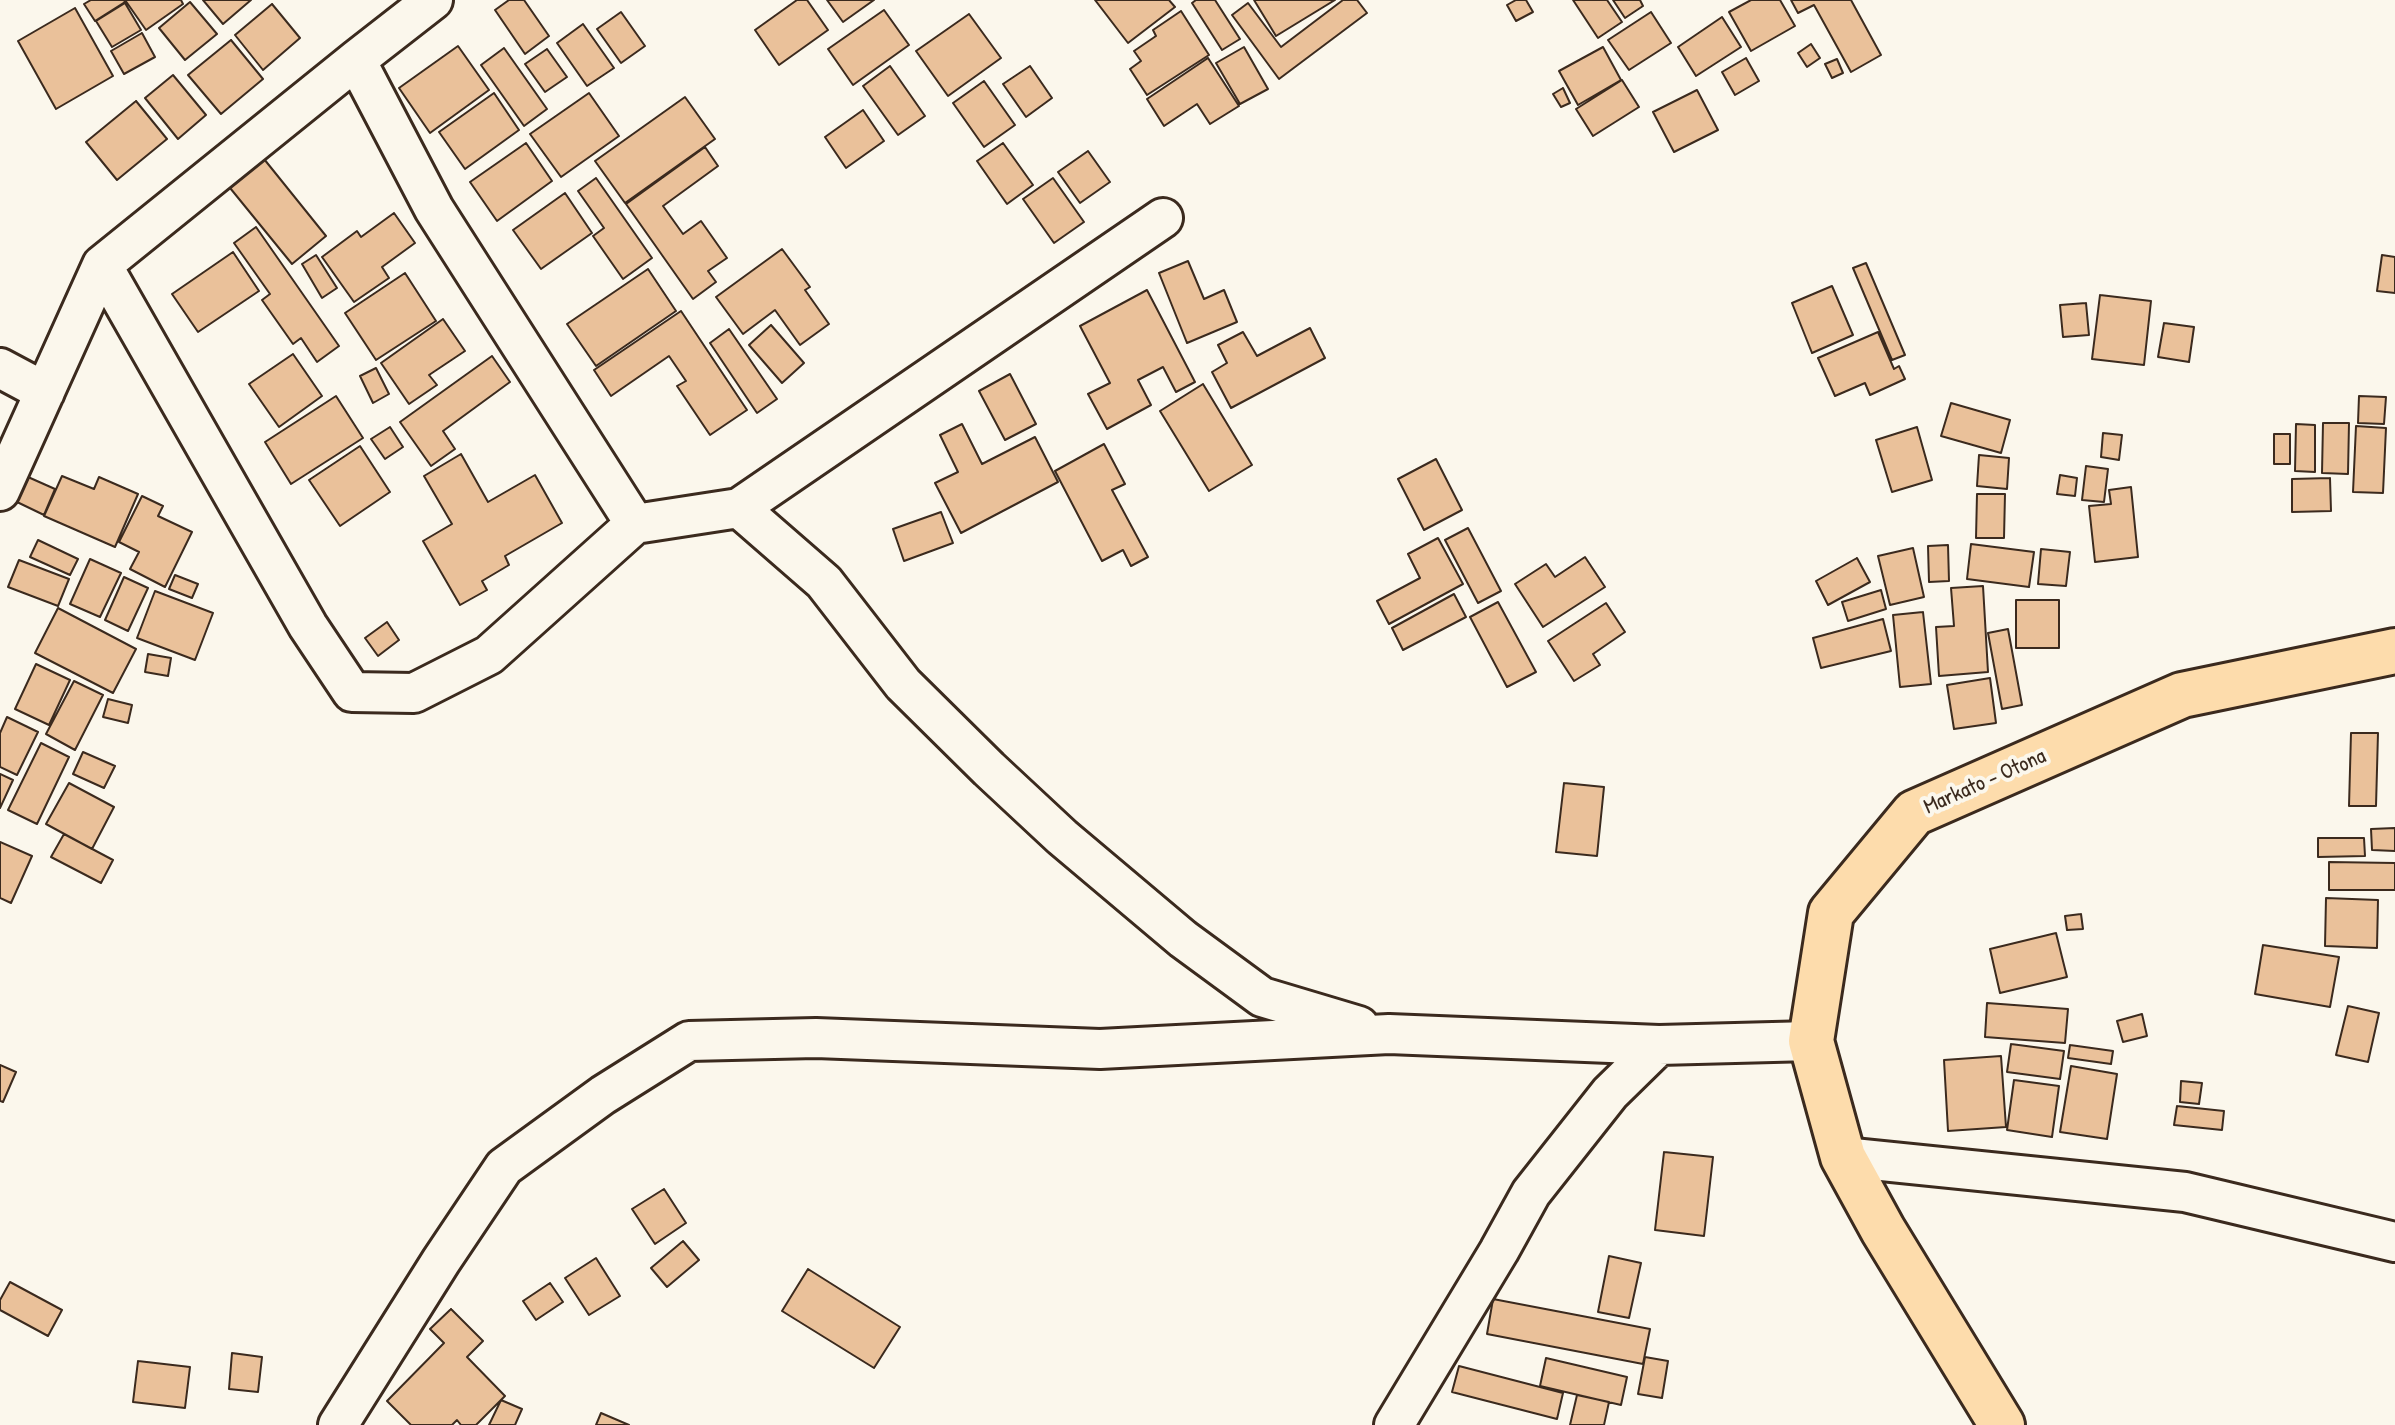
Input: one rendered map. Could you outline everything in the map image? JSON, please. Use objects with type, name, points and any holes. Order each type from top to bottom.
[{"type":"main road","name":"Markato - Otona","points":[[2002,1425],[1883,1230],[1843,1157],[1811,1041],[1831,913],[1914,813],[2182,695],[2395,651]]},
{"type":"street","points":[[0,491],[102,265],[433,0]]},
{"type":"street","points":[[356,60],[434,209],[635,524]]},
{"type":"street","points":[[102,265],[308,626],[352,692],[414,693],[489,655],[635,524],[739,508],[1163,218]]},
{"type":"street","points":[[0,368],[45,392]]},
{"type":"street","points":[[739,508],[824,582],[903,684],[989,769],[1062,837],[1183,939],[1262,997],[1389,1034]]},
{"type":"street","points":[[338,1425],[504,1167],[603,1095],[689,1041],[816,1038],[1100,1049],[1389,1034],[1659,1045],[1811,1041]]},
{"type":"street","points":[[1394,1425],[1531,1193],[1610,1093],[1659,1045]]},
{"type":"street","points":[[1843,1157],[2185,1192],[2395,1242]]},
{"type":"building","points":[[91,0],[125,2],[95,21],[84,4]]},
{"type":"building","points":[[125,0],[181,0],[183,4],[146,30]]},
{"type":"building","points":[[203,0],[251,0],[223,24]]},
{"type":"building","points":[[509,0],[524,0],[549,36],[525,54],[495,10]]},
{"type":"building","points":[[797,0],[807,0],[828,30],[779,65],[755,30]]},
{"type":"building","points":[[827,0],[874,0],[843,22]]},
{"type":"building","points":[[1095,0],[1169,0],[1175,7],[1128,43]]},
{"type":"building","points":[[1196,0],[1215,0],[1240,39],[1222,50],[1192,3]]},
{"type":"building","points":[[1254,0],[1335,0],[1276,36]]},
{"type":"building","points":[[1343,0],[1357,0],[1367,13],[1279,79],[1232,15],[1248,3],[1281,47]]},
{"type":"building","points":[[1516,0],[1526,0],[1533,12],[1516,21],[1507,5]]},
{"type":"building","points":[[1573,0],[1607,0],[1622,22],[1598,38]]},
{"type":"building","points":[[1613,0],[1640,0],[1643,6],[1625,18]]},
{"type":"building","points":[[1751,0],[1780,0],[1795,26],[1751,51],[1729,12]]},
{"type":"building","points":[[1791,0],[1851,0],[1881,55],[1851,72],[1814,5],[1798,13]]},
{"type":"building","points":[[190,2],[217,34],[185,60],[159,28]]},
{"type":"building","points":[[125,3],[141,30],[112,47],[96,21]]},
{"type":"building","points":[[272,4],[300,38],[263,70],[235,35]]},
{"type":"building","points":[[75,8],[113,76],[56,109],[18,41]]},
{"type":"building","points":[[884,10],[909,45],[853,85],[828,49]]},
{"type":"building","points":[[1181,11],[1209,55],[1147,95],[1130,69],[1141,61],[1134,51],[1156,36],[1153,30]]},
{"type":"building","points":[[621,12],[645,46],[621,63],[597,29]]},
{"type":"building","points":[[1651,12],[1671,43],[1629,70],[1608,40]]},
{"type":"building","points":[[969,14],[1001,58],[948,96],[916,51]]},
{"type":"building","points":[[1722,17],[1741,47],[1696,76],[1678,47]]},
{"type":"building","points":[[583,24],[614,68],[587,86],[557,43]]},
{"type":"building","points":[[142,33],[155,57],[124,74],[111,51]]},
{"type":"building","points":[[231,40],[263,79],[221,114],[188,75]]},
{"type":"building","points":[[1811,44],[1820,58],[1807,67],[1798,53]]},
{"type":"building","points":[[458,46],[489,90],[430,133],[399,88]]},
{"type":"building","points":[[1244,47],[1268,89],[1240,104],[1216,63]]},
{"type":"building","points":[[1603,47],[1621,80],[1578,105],[1559,71]]},
{"type":"building","points":[[504,48],[547,109],[524,126],[481,65]]},
{"type":"building","points":[[547,49],[567,77],[545,92],[525,64]]},
{"type":"building","points":[[1208,58],[1239,106],[1210,124],[1197,104],[1164,126],[1147,99]]},
{"type":"building","points":[[1746,58],[1759,81],[1735,95],[1722,72]]},
{"type":"building","points":[[1837,59],[1843,73],[1832,78],[1825,64]]},
{"type":"building","points":[[890,66],[925,116],[898,135],[863,86]]},
{"type":"building","points":[[1030,66],[1052,98],[1026,117],[1003,84]]},
{"type":"building","points":[[173,75],[206,115],[178,139],[145,98]]},
{"type":"building","points":[[1622,80],[1639,107],[1593,136],[1576,109]]},
{"type":"building","points":[[984,81],[1015,125],[984,147],[953,103]]},
{"type":"building","points":[[1563,88],[1570,103],[1561,107],[1553,94]]},
{"type":"building","points":[[1697,90],[1718,130],[1674,152],[1653,112]]},
{"type":"building","points":[[494,93],[519,130],[465,169],[439,132]]},
{"type":"building","points":[[589,93],[619,136],[561,177],[530,134]]},
{"type":"building","points":[[685,97],[715,139],[625,203],[595,161]]},
{"type":"building","points":[[136,101],[167,139],[117,180],[86,142]]},
{"type":"building","points":[[863,110],[884,141],[846,168],[825,137]]},
{"type":"building","points":[[526,143],[552,181],[497,221],[470,182]]},
{"type":"building","points":[[1003,143],[1033,185],[1007,204],[977,161]]},
{"type":"building","points":[[705,147],[718,166],[663,206],[683,234],[701,221],[727,258],[708,271],[716,282],[693,299],[626,204]]},
{"type":"building","points":[[1088,151],[1110,182],[1080,203],[1058,172]]},
{"type":"building","points":[[260,154],[326,236],[292,264],[226,183]]},
{"type":"building","points":[[596,178],[652,258],[623,279],[593,236],[604,228],[578,191]]},
{"type":"building","points":[[1053,178],[1084,222],[1054,243],[1023,199]]},
{"type":"building","points":[[565,193],[592,233],[541,269],[513,230]]},
{"type":"building","points":[[394,213],[415,243],[382,267],[389,278],[354,302],[322,257],[357,231],[361,237]]},
{"type":"building","points":[[256,227],[339,346],[317,362],[301,338],[293,344],[262,300],[270,294],[234,243]]},
{"type":"building","points":[[782,249],[810,287],[805,290],[829,324],[800,345],[775,310],[743,334],[716,297]]},
{"type":"building","points":[[233,252],[259,291],[198,332],[172,294]]},
{"type":"building","points":[[316,255],[337,288],[322,298],[302,264]]},
{"type":"building","points":[[2382,255],[2395,257],[2395,293],[2377,291]]},
{"type":"building","points":[[1188,261],[1204,299],[1224,290],[1237,322],[1187,343],[1159,273]]},
{"type":"building","points":[[1866,263],[1905,355],[1892,360],[1853,268]]},
{"type":"building","points":[[648,269],[676,311],[596,366],[567,324]]},
{"type":"building","points":[[405,273],[436,321],[376,360],[345,313]]},
{"type":"building","points":[[1832,286],[1853,335],[1812,353],[1792,303]]},
{"type":"building","points":[[1147,290],[1195,382],[1176,392],[1163,367],[1138,380],[1151,405],[1107,429],[1088,394],[1110,383],[1080,326]]},
{"type":"building","points":[[2100,295],[2151,301],[2144,365],[2092,359]]},
{"type":"building","points":[[2086,303],[2089,335],[2063,337],[2060,305]]},
{"type":"building","points":[[681,311],[747,410],[710,435],[677,386],[686,381],[669,356],[611,396],[594,370]]},
{"type":"building","points":[[443,319],[465,351],[429,375],[437,385],[409,404],[381,363]]},
{"type":"building","points":[[2164,323],[2194,327],[2189,362],[2158,357]]},
{"type":"building","points":[[771,325],[804,363],[782,383],[749,345]]},
{"type":"building","points":[[1310,328],[1325,358],[1231,408],[1212,372],[1227,363],[1218,345],[1243,332],[1257,356]]},
{"type":"building","points":[[729,329],[777,399],[757,413],[710,343]]},
{"type":"building","points":[[1878,332],[1894,369],[1899,366],[1905,379],[1870,395],[1865,383],[1835,396],[1818,358]]},
{"type":"building","points":[[293,354],[322,396],[279,427],[249,384]]},
{"type":"building","points":[[492,356],[510,382],[443,431],[455,449],[431,466],[400,422]]},
{"type":"building","points":[[376,368],[389,394],[373,403],[360,376]]},
{"type":"building","points":[[1010,374],[1036,424],[1005,440],[979,391]]},
{"type":"building","points":[[1203,384],[1252,465],[1209,491],[1160,411]]},
{"type":"building","points":[[336,396],[363,438],[291,484],[265,442]]},
{"type":"building","points":[[2359,396],[2386,397],[2384,424],[2358,423]]},
{"type":"building","points":[[1951,403],[2010,420],[2001,453],[1941,436]]},
{"type":"building","points":[[2323,423],[2349,423],[2348,474],[2322,473]]},
{"type":"building","points":[[962,424],[982,464],[1035,437],[1058,482],[961,533],[935,483],[958,472],[940,435]]},
{"type":"building","points":[[2296,424],[2315,425],[2315,472],[2295,471]]},
{"type":"building","points":[[2356,426],[2386,428],[2383,493],[2353,492]]},
{"type":"building","points":[[390,427],[403,447],[385,459],[371,439]]},
{"type":"building","points":[[1917,427],[1932,480],[1892,492],[1876,440]]},
{"type":"building","points":[[2103,433],[2122,435],[2119,460],[2101,457]]},
{"type":"building","points":[[2274,434],[2290,434],[2290,464],[2274,464]]},
{"type":"building","points":[[1104,444],[1125,484],[1112,490],[1148,557],[1131,566],[1123,550],[1102,561],[1055,471]]},
{"type":"building","points":[[360,446],[390,492],[340,526],[309,480]]},
{"type":"building","points":[[461,454],[488,502],[535,475],[562,523],[505,556],[509,565],[482,581],[487,590],[460,605],[423,541],[452,524],[424,476]]},
{"type":"building","points":[[1979,455],[2009,458],[2007,489],[1977,486]]},
{"type":"building","points":[[1436,459],[1462,510],[1424,530],[1398,479]]},
{"type":"building","points":[[2086,466],[2108,469],[2104,502],[2082,500]]},
{"type":"building","points":[[2060,475],[2077,478],[2075,496],[2057,494]]},
{"type":"building","points":[[62,476],[94,489],[99,477],[138,494],[115,547],[44,516]]},
{"type":"building","points":[[28,477],[55,489],[44,515],[17,502]]},
{"type":"building","points":[[2330,478],[2331,511],[2292,512],[2292,479]]},
{"type":"building","points":[[2131,487],[2138,557],[2095,562],[2089,506],[2111,504],[2109,490]]},
{"type":"building","points":[[1977,494],[2005,494],[2004,538],[1976,538]]},
{"type":"building","points":[[142,496],[163,506],[158,516],[192,532],[165,587],[130,569],[139,552],[119,542]]},
{"type":"building","points":[[941,512],[953,543],[904,561],[893,529]]},
{"type":"building","points":[[1468,528],[1501,591],[1478,603],[1445,540]]},
{"type":"building","points":[[1438,538],[1463,584],[1389,624],[1377,601],[1420,578],[1408,554]]},
{"type":"building","points":[[38,540],[78,559],[70,575],[30,557]]},
{"type":"building","points":[[1971,544],[2034,552],[2029,587],[1967,579]]},
{"type":"building","points":[[1948,545],[1949,581],[1929,582],[1928,546]]},
{"type":"building","points":[[1913,548],[1924,597],[1890,605],[1878,556]]},
{"type":"building","points":[[2041,549],[2070,552],[2066,586],[2038,584]]},
{"type":"building","points":[[1585,557],[1605,587],[1543,627],[1515,584],[1546,564],[1555,577]]},
{"type":"building","points":[[1857,558],[1870,582],[1828,605],[1816,581]]},
{"type":"building","points":[[90,559],[121,573],[100,617],[70,604]]},
{"type":"building","points":[[19,560],[69,579],[58,606],[8,587]]},
{"type":"building","points":[[175,575],[198,584],[192,598],[169,589]]},
{"type":"building","points":[[124,577],[148,588],[128,631],[105,620]]},
{"type":"building","points":[[1983,586],[1988,672],[1939,676],[1936,627],[1954,626],[1951,588]]},
{"type":"building","points":[[1881,590],[1886,609],[1848,621],[1842,602]]},
{"type":"building","points":[[155,591],[213,613],[195,660],[137,638]]},
{"type":"building","points":[[1454,594],[1466,617],[1403,650],[1392,628]]},
{"type":"building","points":[[2016,600],[2059,600],[2059,648],[2016,648]]},
{"type":"building","points":[[1498,602],[1536,672],[1507,687],[1470,617]]},
{"type":"building","points":[[1606,603],[1625,632],[1593,654],[1600,665],[1574,681],[1548,641]]},
{"type":"building","points":[[58,608],[136,649],[113,693],[35,653]]},
{"type":"building","points":[[1923,612],[1931,684],[1900,687],[1893,615]]},
{"type":"building","points":[[1883,619],[1891,651],[1821,668],[1813,638]]},
{"type":"building","points":[[387,622],[399,640],[378,656],[365,638]]},
{"type":"building","points":[[2008,629],[2022,705],[2002,709],[1988,633]]},
{"type":"building","points":[[148,654],[171,658],[168,676],[145,672]]},
{"type":"building","points":[[36,664],[70,680],[49,725],[15,709]]},
{"type":"building","points":[[1990,678],[1996,723],[1954,729],[1947,685]]},
{"type":"building","points":[[74,681],[103,695],[75,750],[46,734]]},
{"type":"building","points":[[108,699],[132,705],[128,723],[103,717]]},
{"type":"building","points":[[7,717],[38,732],[17,775],[0,767],[0,733]]},
{"type":"building","points":[[2351,733],[2378,733],[2376,806],[2349,806]]},
{"type":"building","points":[[41,743],[69,757],[37,824],[8,810]]},
{"type":"building","points":[[83,752],[115,766],[104,788],[73,774]]},
{"type":"building","points":[[0,774],[13,780],[0,808]]},
{"type":"building","points":[[69,783],[114,807],[92,849],[46,824]]},
{"type":"building","points":[[1564,783],[1604,787],[1597,856],[1556,852]]},
{"type":"building","points":[[2395,828],[2395,851],[2372,850],[2371,829]]},
{"type":"building","points":[[64,834],[113,860],[101,883],[51,857]]},
{"type":"building","points":[[2318,838],[2364,838],[2365,856],[2318,857]]},
{"type":"building","points":[[0,842],[32,856],[11,903],[0,898]]},
{"type":"building","points":[[2329,862],[2395,863],[2395,890],[2329,890]]},
{"type":"building","points":[[2326,898],[2378,900],[2377,948],[2325,946]]},
{"type":"building","points":[[2081,914],[2083,929],[2067,930],[2065,916]]},
{"type":"building","points":[[2056,933],[2067,977],[2000,993],[1990,949]]},
{"type":"building","points":[[2263,945],[2339,957],[2330,1007],[2255,994]]},
{"type":"building","points":[[1987,1003],[2068,1009],[2065,1043],[1985,1037]]},
{"type":"building","points":[[2348,1006],[2379,1013],[2368,1062],[2336,1055]]},
{"type":"building","points":[[2142,1014],[2147,1036],[2123,1042],[2117,1021]]},
{"type":"building","points":[[2011,1044],[2064,1051],[2060,1079],[2007,1072]]},
{"type":"building","points":[[2070,1045],[2113,1051],[2111,1064],[2068,1058]]},
{"type":"building","points":[[2001,1056],[2006,1127],[1948,1131],[1944,1060]]},
{"type":"building","points":[[0,1065],[16,1072],[3,1102],[0,1101]]},
{"type":"building","points":[[2071,1066],[2117,1074],[2107,1139],[2060,1132]]},
{"type":"building","points":[[2014,1080],[2059,1086],[2052,1137],[2007,1130]]},
{"type":"building","points":[[2181,1081],[2202,1083],[2199,1104],[2180,1102]]},
{"type":"building","points":[[2177,1106],[2224,1111],[2222,1130],[2174,1125]]},
{"type":"building","points":[[1664,1152],[1713,1157],[1704,1236],[1655,1230]]},
{"type":"building","points":[[664,1189],[686,1223],[655,1244],[632,1209]]},
{"type":"building","points":[[683,1241],[699,1260],[667,1287],[651,1268]]},
{"type":"building","points":[[1609,1256],[1641,1263],[1629,1318],[1598,1312]]},
{"type":"building","points":[[596,1258],[620,1296],[589,1315],[565,1278]]},
{"type":"building","points":[[808,1269],[900,1327],[874,1368],[782,1311]]},
{"type":"building","points":[[10,1282],[62,1310],[48,1336],[0,1310],[0,1300]]},
{"type":"building","points":[[550,1283],[563,1302],[536,1320],[523,1301]]},
{"type":"building","points":[[1493,1299],[1650,1329],[1643,1364],[1487,1334]]},
{"type":"building","points":[[451,1309],[483,1341],[467,1357],[505,1396],[476,1425],[461,1425],[457,1420],[452,1425],[411,1425],[387,1401],[444,1343],[430,1329]]},
{"type":"building","points":[[232,1353],[262,1357],[258,1392],[229,1389]]},
{"type":"building","points":[[1645,1357],[1668,1361],[1662,1398],[1638,1394]]},
{"type":"building","points":[[1546,1358],[1627,1377],[1621,1405],[1540,1386]]},
{"type":"building","points":[[138,1361],[190,1367],[185,1408],[133,1402]]},
{"type":"building","points":[[1459,1366],[1563,1393],[1557,1419],[1452,1392]]},
{"type":"building","points":[[1577,1395],[1609,1402],[1604,1425],[1570,1425]]},
{"type":"building","points":[[501,1400],[522,1409],[515,1425],[489,1425]]},
{"type":"building","points":[[601,1413],[629,1425],[596,1425]]}]
